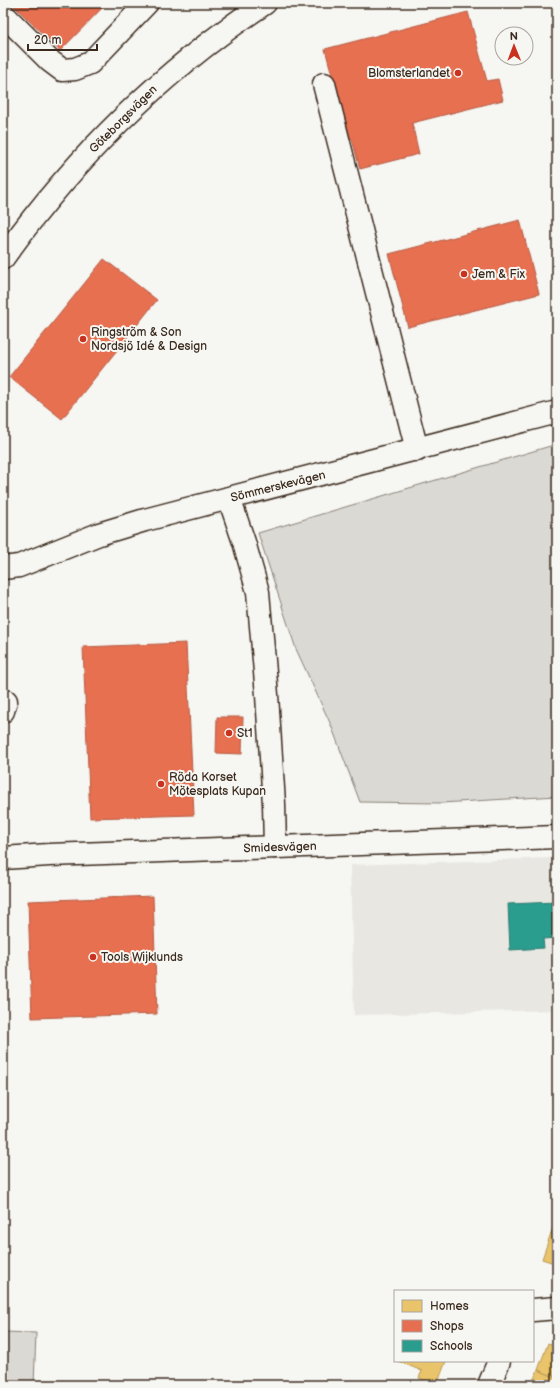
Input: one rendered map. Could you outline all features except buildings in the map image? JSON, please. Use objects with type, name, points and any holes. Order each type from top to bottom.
[{"type":"street","points":[[3,14],[50,61],[62,70],[76,69],[90,63],[147,3]]},
{"type":"street","name":"Göteborgsvägen","points":[[3,258],[34,214],[129,111],[189,58],[230,26],[265,3]]},
{"type":"street","points":[[324,84],[417,450]]},
{"type":"street","name":"Sömmerskevägen","points":[[3,568],[19,566],[99,534],[229,498],[417,450],[557,412]]},
{"type":"street","points":[[229,498],[244,542],[258,592],[267,695],[274,804],[275,847]]},
{"type":"street","name":"Smidesvägen","points":[[3,858],[49,855],[557,837]]},
{"type":"street","points":[[534,1310],[557,1308]]},
{"type":"street","points":[[490,1385],[499,1362]]},
{"type":"shaded area","points":[[557,444],[557,796],[441,803],[360,802],[331,725],[296,649],[258,533]]},
{"type":"shaded area","points":[[557,858],[557,1010],[354,1015],[350,865]]},
{"type":"shaded area","points":[[3,1332],[36,1333],[34,1385],[3,1385]]},
{"type":"place","name":"Blomsterlandet","points":[[458,73]]},
{"type":"place","name":"Jem & Fix","points":[[464,274]]},
{"type":"place","name":"Ringström & Son Nordsjö Idé & Design","points":[[83,339]]},
{"type":"place","name":"St1","points":[[229,733]]},
{"type":"place","name":"Röda Korset Mötesplats Kupan","points":[[161,784]]},
{"type":"place","name":"Tools Wijklunds","points":[[93,957]]}]
